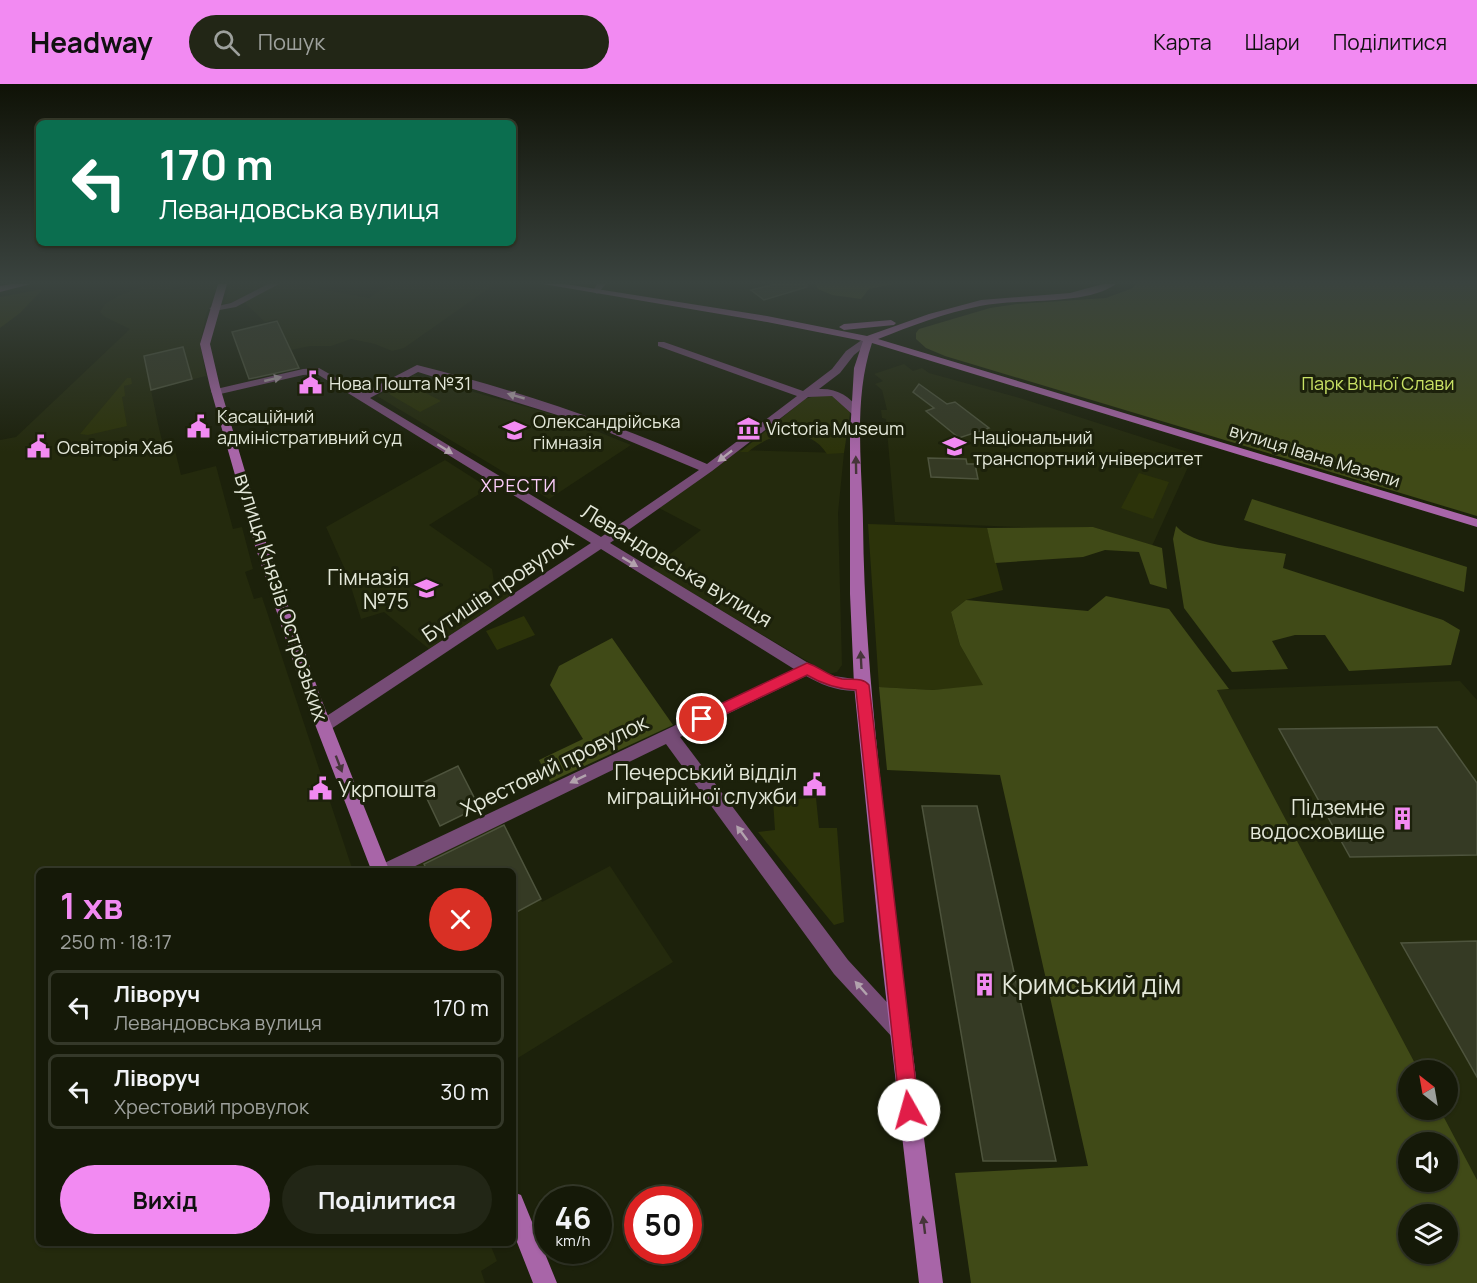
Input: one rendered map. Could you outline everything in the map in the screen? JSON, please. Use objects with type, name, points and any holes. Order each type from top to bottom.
[{"type":"main road","name":"вулиця Князів Острозьких","points":[[206,340],[216,392],[262,549],[314,701],[380,868]]},
{"type":"main road","points":[[868,340],[860,368],[856,412],[857,594],[862,685],[900,1031],[931,1283]]},
{"type":"main road","name":"вулиця Івана Мазепи","points":[[871,340],[1477,523]]},
{"type":"main road","points":[[914,340],[940,360]]},
{"type":"main road","points":[[860,368],[867,359],[895,351],[940,360]]},
{"type":"main road","points":[[516,1210],[545,1283]]},
{"type":"street","name":"Бутишів провулок","points":[[325,725],[600,544],[708,469],[836,371],[850,352],[867,340]]},
{"type":"street","points":[[661,344],[805,395],[833,392],[844,398],[856,412]]},
{"type":"street","points":[[362,398],[417,368],[572,413],[660,446],[708,469]]},
{"type":"street","name":"Левандовська вулиця","points":[[216,392],[303,372],[319,371],[807,669],[841,684],[862,685]]},
{"type":"street","name":"Хрестовий провулок","points":[[390,868],[807,669]]},
{"type":"street","points":[[669,735],[841,967],[900,1031]]},
{"type":"shaded area","points":[[118,340],[201,340],[206,376],[151,390],[165,453],[175,450],[181,475],[216,466],[233,529],[242,527],[253,569],[245,572],[254,599],[262,597],[352,868],[36,868],[36,1246],[491,1246],[497,1261],[481,1271],[485,1283],[0,1283],[0,440],[16,437]]},
{"type":"shaded area","points":[[286,340],[348,340],[331,346],[310,346],[291,350]]},
{"type":"shaded area","points":[[356,340],[415,340],[404,348],[392,351]]},
{"type":"shaded area","points":[[904,364],[913,371],[922,368],[929,373],[1023,399],[1194,454],[1152,546],[1093,527],[1044,528],[895,522],[886,419],[882,418],[881,410],[887,410],[882,390],[875,384],[883,381],[874,374]]},
{"type":"shaded area","name":"Олександрійська гімназія","points":[[414,375],[559,416],[631,445],[549,499],[377,396]]},
{"type":"shaded area","points":[[127,378],[131,378],[132,384],[124,386],[125,396],[122,397],[127,426],[88,435],[80,434]]},
{"type":"shaded area","points":[[409,384],[441,401],[420,412],[389,394]]},
{"type":"shaded area","points":[[818,395],[832,395],[847,402],[850,413],[844,453],[827,454],[819,445],[800,435],[778,436],[757,445],[748,452],[740,452],[805,399]]},
{"type":"shaded area","points":[[738,450],[844,453],[838,513],[842,665],[837,672],[829,674],[651,569],[701,530],[657,507]]},
{"type":"shaded area","name":"Гімназія №75","points":[[445,460],[489,488],[429,525],[492,569],[494,583],[512,595],[429,649],[384,612],[361,619],[347,574],[326,527]]},
{"type":"shaded area","points":[[1139,473],[1169,482],[1153,519],[1121,508]]},
{"type":"shaded area","points":[[868,524],[987,528],[1003,590],[966,600],[951,612],[960,645],[984,686],[933,690],[879,687]]},
{"type":"shaded area","points":[[524,616],[535,635],[497,650],[486,631]]},
{"type":"shaded area","points":[[1460,681],[1477,700],[1477,1197],[1458,1159],[1458,1132],[1444,1132],[1438,1120],[1458,1120],[1458,1060],[1406,1060],[1217,690]]},
{"type":"shaded area","points":[[816,798],[819,828],[837,828],[844,922],[834,925],[758,832],[775,830],[773,800]]},
{"type":"shaded area","points":[[499,819],[542,902],[610,866],[673,962],[516,1059],[516,868],[402,868]]},
{"type":"green space","name":"Парк Вічної Слави","points":[[917,340],[1477,340],[1477,516],[945,356],[926,348]]},
{"type":"green space","points":[[1252,499],[1467,567],[1464,592],[1244,520]]},
{"type":"green space","points":[[1176,526],[1197,539],[1211,543],[1286,554],[1283,568],[1443,620],[1460,630],[1451,665],[1349,671],[1325,635],[1295,635],[1272,641],[1288,669],[1232,672],[1184,608],[1173,539]]},
{"type":"green space","points":[[1093,527],[1162,548],[1167,589],[1150,584],[1139,552],[1105,550],[1083,557],[995,563],[987,528]]},
{"type":"green space","points":[[1106,596],[1169,609],[1229,689],[1217,690],[1413,1060],[1398,1060],[1398,1120],[1445,1120],[1452,1132],[1398,1132],[1398,1192],[1458,1192],[1458,1144],[1477,1180],[1477,1283],[971,1283],[955,1173],[1088,1166],[1000,775],[887,770],[879,687],[933,690],[983,685],[960,645],[951,612],[966,600],[1088,611]]},
{"type":"green space","points":[[612,638],[673,725],[550,782],[539,760],[583,739],[550,685],[559,666]]},
{"type":"building","points":[[235,340],[286,340],[299,368],[249,379]]},
{"type":"building","points":[[183,347],[192,379],[151,390],[144,356]]},
{"type":"building","points":[[919,384],[947,404],[955,402],[989,428],[959,438],[926,411],[934,408],[913,392]]},
{"type":"building","points":[[928,458],[966,459],[967,464],[975,464],[978,479],[931,477]]},
{"type":"building","name":"Підземне водосховище","points":[[1437,727],[1477,783],[1477,855],[1350,857],[1279,729]]},
{"type":"building","points":[[458,766],[479,807],[440,826],[420,784]]},
{"type":"building","name":"Кримський дім","points":[[922,806],[977,806],[1056,1161],[983,1161]]},
{"type":"building","points":[[504,825],[541,899],[516,912],[516,868],[426,868],[424,864]]},
{"type":"building","points":[[1477,941],[1477,1077],[1401,943]]},
{"type":"place","name":"Нова Пошта №31","points":[[311,383]]},
{"type":"place","name":"Касаційний адміністративний суд","points":[[199,426]]},
{"type":"place","name":"Victoria Museum","points":[[748,428]]},
{"type":"place","name":"Олександрійська гімназія","points":[[515,431]]},
{"type":"place","name":"Освіторія Хаб","points":[[39,447]]},
{"type":"place","name":"Національний транспортний університет","points":[[955,447]]},
{"type":"place","name":"Гімназія №75","points":[[427,589]]},
{"type":"place","name":"Печерський відділ міграційної служби","points":[[815,784]]},
{"type":"place","name":"Укрпошта","points":[[320,789]]},
{"type":"place","name":"Підземне водосховище","points":[[1403,819]]},
{"type":"place","name":"Кримський дім","points":[[984,984]]},
{"type":"district","name":"ХРЕСТИ","points":[[519,485]]},
{"type":"route","points":[[702,719],[807,669],[841,684],[862,685],[909,1110]]}]
